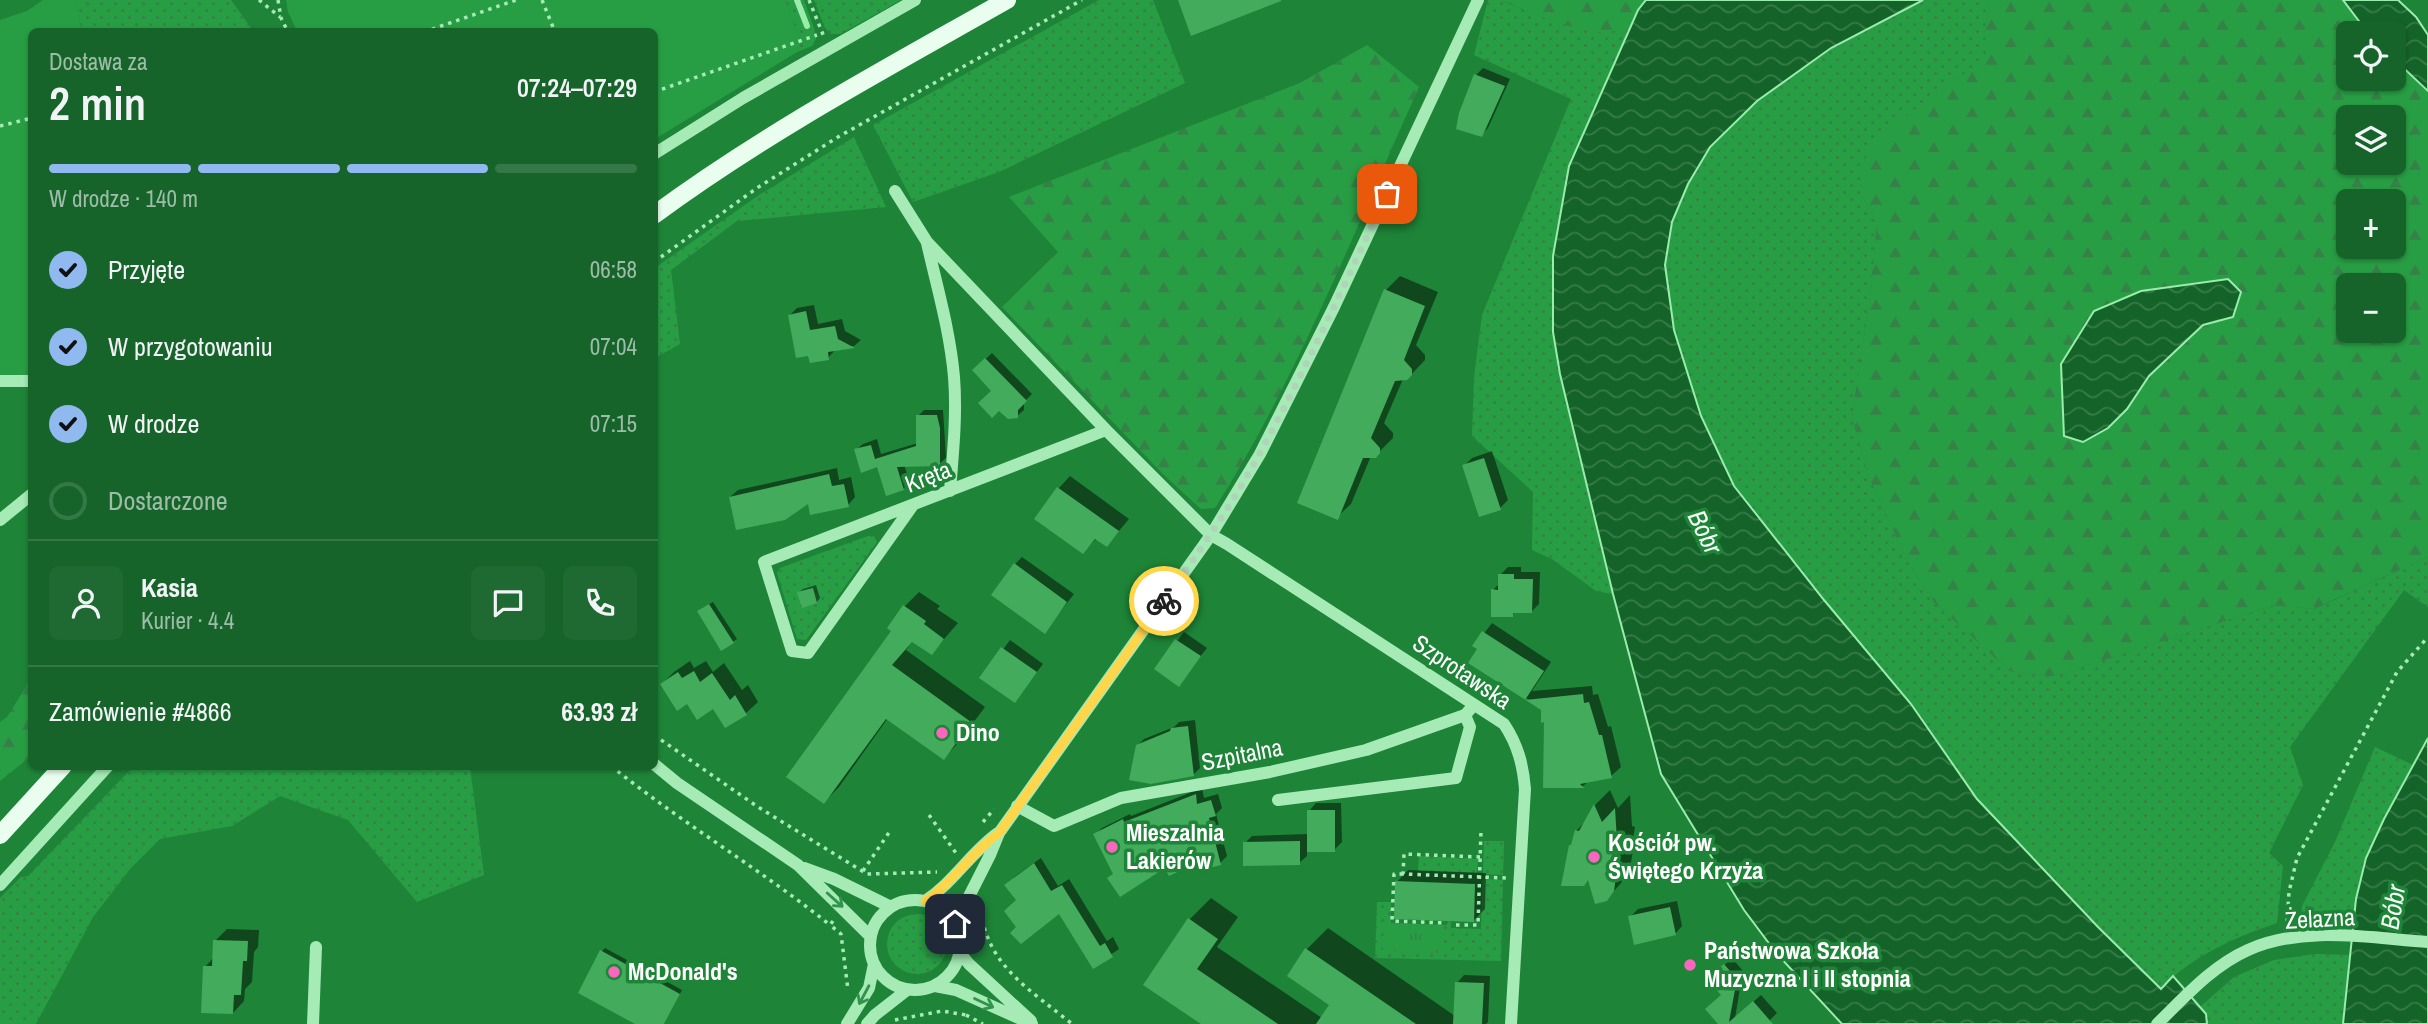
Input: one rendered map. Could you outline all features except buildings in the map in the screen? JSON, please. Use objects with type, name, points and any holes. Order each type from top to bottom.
[{"type":"main road","points":[[658,212],[711,173],[1007,0]]},
{"type":"main road","points":[[0,835],[59,770]]},
{"type":"street","points":[[658,151],[743,98],[915,0]]},
{"type":"street","points":[[955,924],[999,833],[1211,535],[1260,454],[1334,307],[1478,0]]},
{"type":"street","points":[[894,191],[926,242],[1211,535]]},
{"type":"street","points":[[926,242],[946,321],[954,377],[950,491]]},
{"type":"street","points":[[0,381],[28,381]]},
{"type":"street","name":"Kręta","points":[[914,505],[808,653],[792,651],[764,562],[1106,430]]},
{"type":"street","points":[[0,520],[28,497]]},
{"type":"street","name":"Szprotawska","points":[[1211,535],[1504,724],[1515,740],[1523,767],[1525,789],[1511,1024]]},
{"type":"street","name":"Szpitalna","points":[[1017,806],[1054,826],[1121,798],[1270,772],[1366,750],[1465,715],[1474,705]]},
{"type":"street","points":[[1278,800],[1456,778],[1470,727],[1465,715]]},
{"type":"street","points":[[658,767],[798,865],[871,937]]},
{"type":"street","points":[[0,885],[104,770]]},
{"type":"street","points":[[925,901],[952,879],[981,845],[999,833]]},
{"type":"street","points":[[798,865],[834,879],[891,908]]},
{"type":"street","points":[[925,901],[937,906],[955,924],[960,938],[960,953],[946,978],[935,986],[921,990],[907,989],[888,980],[874,964],[870,951],[871,937],[875,925],[891,908],[901,902],[925,901]]},
{"type":"street","name":"Żelazna","points":[[2157,1024],[2217,969],[2249,950],[2286,939],[2327,935],[2428,942]]},
{"type":"street","points":[[313,1024],[316,947]]},
{"type":"street","points":[[960,953],[1033,1024]]},
{"type":"street","points":[[847,1024],[869,988],[874,964]]},
{"type":"street","points":[[935,986],[956,990],[1033,1024]]},
{"type":"street","points":[[871,1019],[907,989]]},
{"type":"path","points":[[259,0],[281,18]]},
{"type":"path","points":[[278,0],[286,28]]},
{"type":"path","points":[[436,28],[516,0]]},
{"type":"path","points":[[542,0],[553,28]]},
{"type":"path","points":[[809,0],[828,48]]},
{"type":"path","points":[[658,259],[757,188],[827,145],[1082,0]]},
{"type":"path","points":[[658,91],[822,34]]},
{"type":"path","points":[[0,126],[28,119]]},
{"type":"path","points":[[2286,939],[2289,892],[2297,858],[2397,672],[2428,637]]},
{"type":"path","points":[[658,739],[758,807],[865,872],[941,872],[952,879]]},
{"type":"path","points":[[616,770],[781,887],[841,934],[848,995],[860,1004]]},
{"type":"path","points":[[929,815],[957,854]]},
{"type":"path","points":[[1456,925],[1478,925],[1481,830]]},
{"type":"path","points":[[855,891],[890,831]]},
{"type":"path","points":[[1403,874],[1404,854],[1480,857]]},
{"type":"path","points":[[1445,923],[1392,921],[1394,874],[1519,878]]},
{"type":"path","points":[[970,891],[979,899],[983,931],[1001,965],[1072,1024]]},
{"type":"path","points":[[830,925],[843,907]]},
{"type":"path","points":[[966,1015],[978,1000]]},
{"type":"path","points":[[871,1019],[886,1022],[942,1012],[966,1015],[983,1024]]},
{"type":"green space","points":[[43,0],[75,0],[81,28],[28,28],[28,375],[0,375],[0,20],[27,11]]},
{"type":"green space","points":[[75,0],[231,0],[251,28],[81,28]]},
{"type":"green space","points":[[286,0],[785,0],[801,43],[797,52],[658,137],[658,28],[296,28]]},
{"type":"green space","points":[[785,0],[804,0],[817,37],[812,46],[797,52],[801,43]]},
{"type":"green space","points":[[814,0],[901,0],[840,34],[831,34],[825,28]]},
{"type":"green space","points":[[1099,0],[1153,0],[1185,83],[999,172],[913,202],[873,125]]},
{"type":"green space","points":[[1488,0],[1499,0],[1562,24],[1598,32],[1624,27],[1638,10],[1569,166],[1553,332],[1560,374],[1613,594],[1596,591],[1552,559],[1532,550],[1533,492],[1472,436],[1474,377],[1482,315],[1571,99],[1474,55]]},
{"type":"green space","points":[[1499,0],[1646,0],[1628,24],[1609,32],[1578,28]]},
{"type":"green space","points":[[1923,0],[1990,0],[1984,34],[1991,55],[1860,192],[1877,223],[1871,290],[1852,417],[1868,475],[1908,562],[1934,602],[2010,671],[2054,676],[2274,605],[2314,609],[2428,557],[2428,607],[2404,590],[2290,747],[2303,785],[2269,853],[2283,866],[2277,923],[2200,957],[2161,989],[2098,927],[1977,799],[1911,704],[1824,600],[1734,485],[1701,416],[1674,330],[1665,265],[1673,222],[1688,184],[1710,147],[1757,101],[1832,48]]},
{"type":"green space","points":[[1990,0],[2343,0],[2359,21],[2336,21],[2336,91],[2406,91],[2406,70],[2428,91],[2428,557],[2313,609],[2274,605],[2054,676],[2010,671],[1934,602],[1908,562],[1868,475],[1852,417],[1871,290],[1877,223],[1860,192],[1868,144],[1990,55],[1984,34]],"holes":[[[2141,291],[2233,317],[2203,325],[2149,376],[2127,409]]]},
{"type":"green space","points":[[1367,45],[1419,87],[1324,302],[1273,407],[1215,508],[1201,509],[1164,475],[1002,307],[1058,252],[1009,197],[1300,83]]},
{"type":"green space","points":[[854,137],[886,207],[737,221],[671,270],[680,344],[658,356],[658,266],[759,195]]},
{"type":"green space","points":[[874,536],[877,542],[806,640],[797,639],[777,573],[780,568]]},
{"type":"green space","points":[[28,684],[28,758],[0,781],[0,722],[7,717]]},
{"type":"green space","points":[[2375,747],[2413,765],[2384,820],[2368,859],[2354,920],[2307,923],[2301,915],[2302,906],[2335,842]]},
{"type":"green space","points":[[130,770],[470,770],[484,875],[417,902],[348,820],[280,796],[232,826],[160,839],[131,868],[93,917],[36,1024],[0,1024],[0,898],[21,877],[28,876]]},
{"type":"green space","points":[[1484,841],[1504,841],[1503,875],[1483,874]]},
{"type":"green space","points":[[1419,856],[1478,859],[1477,873],[1418,871]]},
{"type":"green space","points":[[1482,879],[1503,880],[1501,961],[1375,958],[1377,902],[1391,902],[1391,923],[1447,925],[1448,921],[1451,922],[1451,928],[1481,929]]},
{"type":"green space","points":[[911,914],[923,914],[942,927],[947,944],[945,956],[934,969],[923,974],[911,974],[892,961],[887,950],[887,938],[900,919]]},
{"type":"green space","points":[[1384,926],[1441,927],[1440,953],[1383,951]]},
{"type":"green space","points":[[2315,954],[2352,955],[2343,1024],[2207,1024],[2206,1014],[2200,1007],[2234,977],[2274,960]]},
{"type":"water","name":"Bóbr","points":[[1646,0],[1923,0],[1831,48],[1757,101],[1710,147],[1688,184],[1672,222],[1665,265],[1674,330],[1701,416],[1734,486],[1911,704],[1977,799],[2098,927],[2161,989],[2173,976],[2206,1014],[2207,1024],[1842,1024],[1777,954],[1744,910],[1661,774],[1613,594],[1560,374],[1553,332],[1553,256],[1569,166],[1638,10]]},
{"type":"water","points":[[2343,0],[2398,0],[2416,17],[2428,35],[2428,91],[2406,70],[2406,21],[2359,21]]},
{"type":"water","points":[[2228,279],[2241,292],[2233,317],[2203,325],[2149,376],[2127,409],[2108,428],[2083,442],[2064,436],[2061,364],[2094,311],[2141,291]]},
{"type":"water","name":"Bóbr","points":[[2428,738],[2428,1024],[2343,1024],[2356,899],[2366,858]]},
{"type":"waterway","points":[[797,0],[807,26]]},
{"type":"way so far","points":[[1164,601],[1211,535],[1260,454],[1387,194]]},
{"type":"place","name":"Dino","points":[[942,733]]},
{"type":"place","name":"Mieszalnia Lakierów","points":[[1112,847]]},
{"type":"place","name":"Kościół pw. Świętego Krzyża","points":[[1594,857]]},
{"type":"place","name":"Państwowa Szkoła Muzyczna I i II stopnia","points":[[1690,965]]},
{"type":"place","name":"McDonald's","points":[[614,972]]},
{"type":"route","points":[[955,924],[937,906],[925,901],[952,879],[981,845],[999,833],[1164,601]]}]
